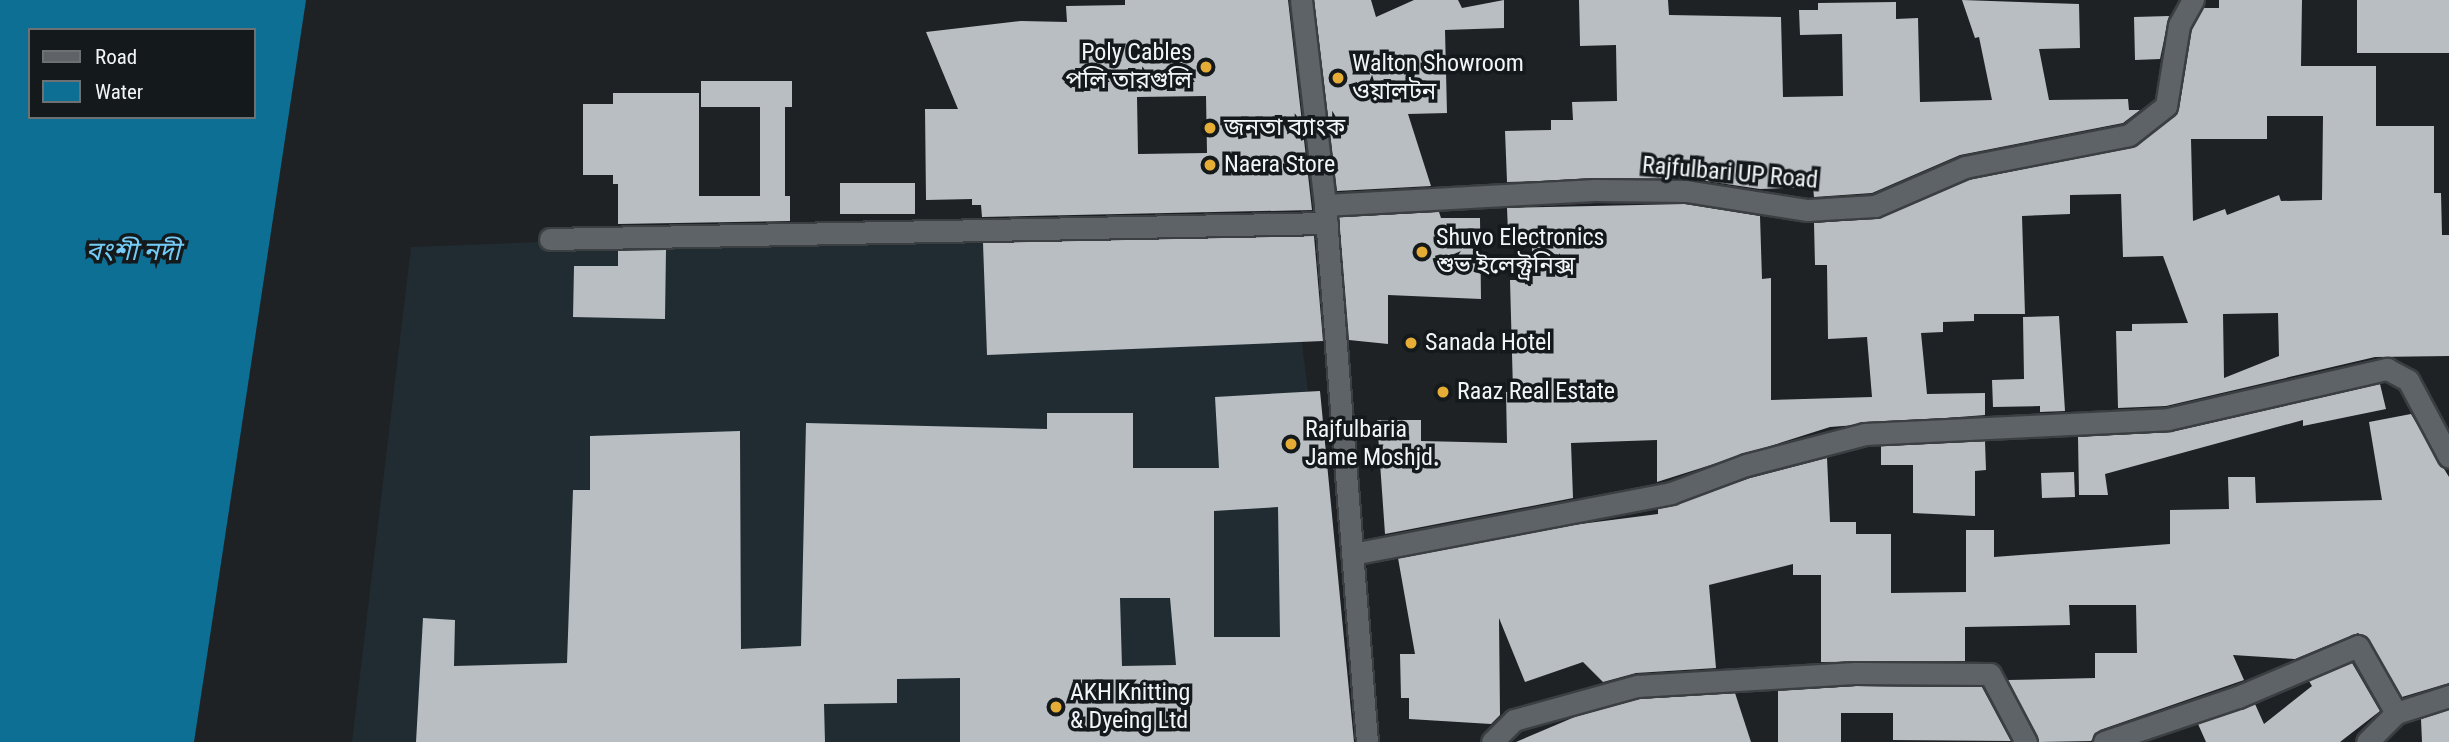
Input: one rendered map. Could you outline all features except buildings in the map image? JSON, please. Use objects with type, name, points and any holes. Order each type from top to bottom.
[{"type":"street","points":[[1301,0],[1326,214],[1367,742]]},
{"type":"street","name":"Rajfulbari UP Road","points":[[550,239],[1326,214],[1621,190],[1686,191],[1808,210],[1875,206],[1965,167],[2129,135],[2166,106],[2179,25],[2193,0]]},
{"type":"street","points":[[1352,554],[1671,493],[1746,465],[1865,434],[2168,419],[2387,369],[2408,380],[2449,457]]},
{"type":"street","points":[[2104,742],[2238,697],[2358,646],[2396,713]]},
{"type":"street","points":[[1492,742],[1514,720],[1637,686],[1855,673],[1990,674],[2026,742]]},
{"type":"street","points":[[2367,742],[2396,713],[2449,696]]},
{"type":"shaded area","points":[[1286,214],[1340,649],[1317,742],[352,742],[411,247]]},
{"type":"water","name":"বংশী নদী","points":[[0,0],[306,0],[194,742],[0,742]]},
{"type":"place","name":"Poly Cables পলি তারগুলি","points":[[1206,67]]},
{"type":"place","name":"Walton Showroom ওয়ালটন","points":[[1338,78]]},
{"type":"place","name":"জনতা ব্যাংক","points":[[1210,128]]},
{"type":"place","name":"Naera Store","points":[[1210,165]]},
{"type":"place","name":"Shuvo Electronics শুভ ইলেক্ট্রনিক্স","points":[[1422,252]]},
{"type":"place","name":"Sanada Hotel","points":[[1411,343]]},
{"type":"place","name":"Raaz Real Estate","points":[[1443,392]]},
{"type":"place","name":"Rajfulbaria Jame Moshjd.","points":[[1291,444]]},
{"type":"place","name":"AKH Knitting & Dyeing Ltd","points":[[1056,707]]}]
